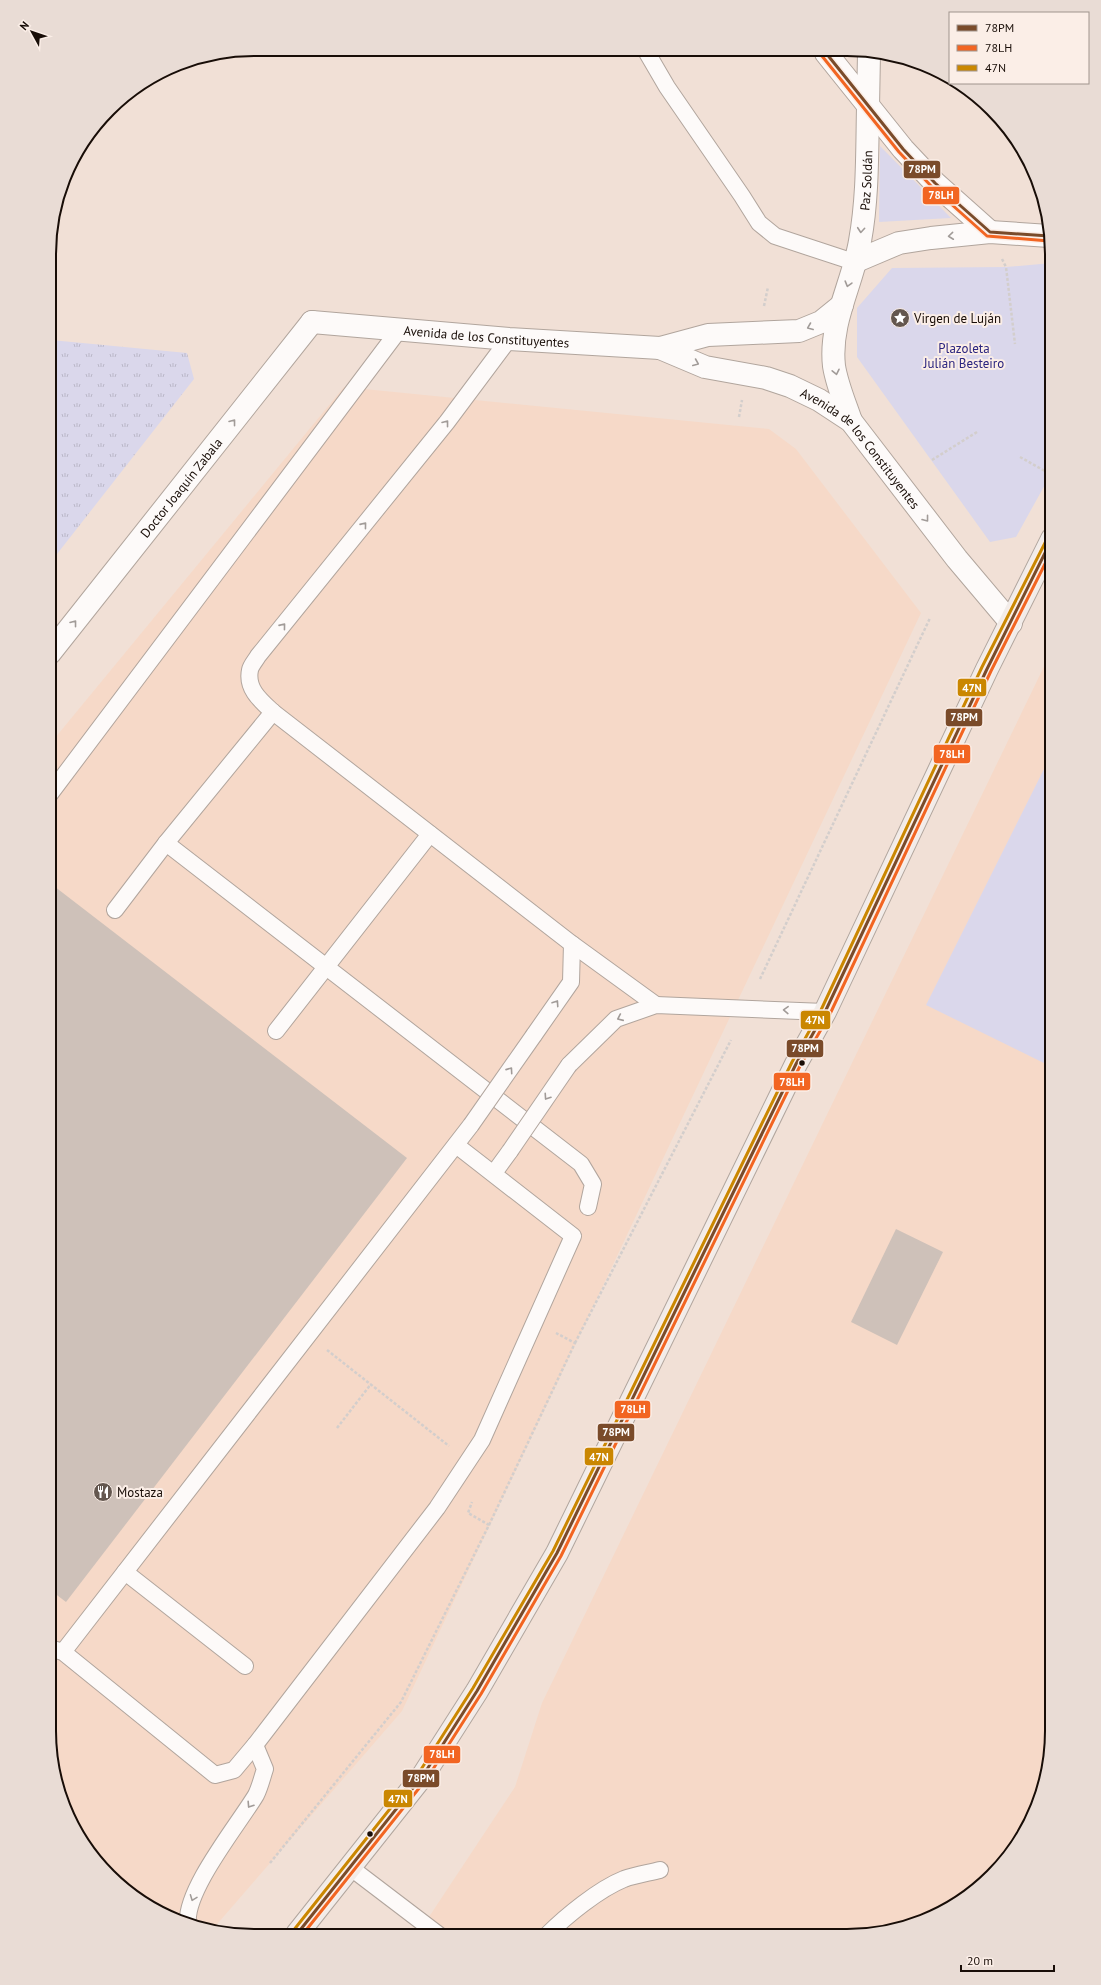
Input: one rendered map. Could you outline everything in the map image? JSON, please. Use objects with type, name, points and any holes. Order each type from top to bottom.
[{"type":"main road","points":[[301,1929],[351,1868],[424,1774],[477,1691],[557,1553],[796,1064],[824,1012],[987,669],[1045,553]]},
{"type":"street","points":[[829,56],[868,107],[903,149],[935,183],[990,232]]},
{"type":"street","name":"Paz Soldán","points":[[851,421],[840,390],[834,366],[834,340],[860,242],[867,174],[869,57]]},
{"type":"street","points":[[854,262],[899,243],[990,232],[1044,236]]},
{"type":"street","name":"Avenida de los Constituyentes","points":[[312,322],[509,339],[660,348],[708,335],[799,331],[821,322],[842,306]]},
{"type":"street","name":"Doctor Joaquín Zabala","points":[[56,645],[312,322]]},
{"type":"street","name":"Avenida de los Constituyentes","points":[[660,348],[705,367],[766,378],[790,386],[819,400],[851,421],[957,559],[1011,623]]},
{"type":"lane","points":[[649,56],[666,87],[742,196],[759,223],[775,236],[854,262]]},
{"type":"lane","points":[[56,786],[400,330]]},
{"type":"lane","points":[[509,339],[447,422],[258,656],[250,670],[251,685],[257,698],[273,712],[572,944],[656,1005]]},
{"type":"lane","points":[[115,910],[166,843],[273,712]]},
{"type":"lane","points":[[276,1031],[430,834]]},
{"type":"lane","points":[[166,843],[581,1164],[593,1184],[588,1207]]},
{"type":"lane","points":[[456,1145],[494,1173],[573,1236],[482,1440],[437,1508],[255,1745],[234,1770],[215,1775],[56,1650],[125,1572],[471,1125],[570,982],[572,944]]},
{"type":"lane","points":[[494,1173],[569,1064],[616,1018],[656,1005],[824,1012]]},
{"type":"lane","points":[[125,1572],[244,1666]]},
{"type":"lane","points":[[187,1918],[193,1896],[205,1874],[257,1793],[265,1769],[255,1745]]},
{"type":"lane","points":[[351,1868],[431,1929]]},
{"type":"lane","points":[[553,1929],[588,1900],[624,1879],[660,1870]]},
{"type":"path","points":[[990,232],[1006,267],[1015,344]]},
{"type":"path","points":[[932,460],[977,432]]},
{"type":"path","points":[[1020,457],[1045,471]]},
{"type":"path","points":[[760,979],[930,618]]},
{"type":"path","points":[[270,1863],[401,1702],[489,1525],[575,1343],[731,1040]]},
{"type":"path","points":[[555,1332],[575,1343]]},
{"type":"path","points":[[309,1335],[468,1460]]},
{"type":"path","points":[[337,1428],[371,1384]]},
{"type":"path","points":[[468,1513],[489,1525]]},
{"type":"shaded area","points":[[344,387],[769,429],[796,449],[921,613],[402,1711],[216,1925],[190,1919],[166,1909],[133,1888],[105,1862],[89,1841],[76,1819],[66,1795],[56,1744],[56,737]]},
{"type":"shaded area","points":[[1045,664],[1045,1744],[1035,1795],[1025,1819],[1012,1841],[996,1862],[968,1888],[935,1909],[911,1919],[886,1925],[860,1929],[421,1929],[515,1787],[542,1703]]},
{"type":"green space","points":[[880,146],[951,218],[879,222]]},
{"type":"green space","name":"Plazoleta Julián Besteiro","points":[[1045,264],[1045,485],[1016,537],[990,542],[857,357],[857,308],[892,268],[1006,267]]},
{"type":"green space","points":[[56,340],[187,353],[194,379],[56,555]]},
{"type":"green space","points":[[1045,767],[1045,1064],[926,1005]]},
{"type":"building","points":[[56,888],[407,1158],[66,1602],[56,1594]]},
{"type":"building","points":[[896,1229],[943,1252],[897,1345],[851,1322]]},
{"type":"transit line","name":"78LH","points":[[822,56],[899,152],[932,187],[987,236],[1045,241]]},
{"type":"transit line","name":"78PM","points":[[828,56],[903,149],[935,183],[990,232],[1044,236]]},
{"type":"transit line","name":"47N","points":[[295,1929],[420,1771],[473,1688],[553,1551],[792,1062],[821,1010],[982,667],[1045,543]]},
{"type":"transit line","name":"78PM","points":[[301,1929],[424,1774],[477,1691],[557,1553],[796,1064],[825,1012],[987,669],[1045,553]]},
{"type":"transit line","name":"78LH","points":[[307,1929],[428,1777],[481,1694],[561,1556],[800,1066],[830,1014],[991,671],[1045,564]]},
{"type":"place","name":"Virgen de Luján","points":[[900,318]]},
{"type":"place","name":"Mostaza","points":[[103,1492]]}]
